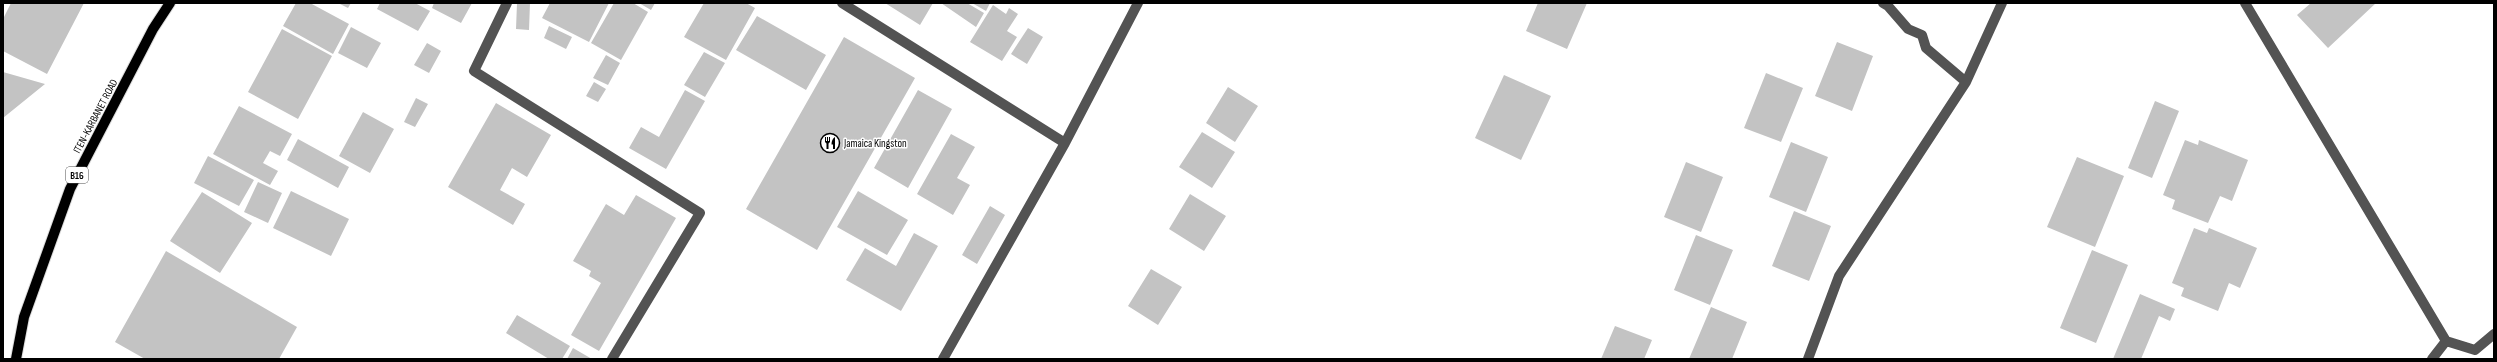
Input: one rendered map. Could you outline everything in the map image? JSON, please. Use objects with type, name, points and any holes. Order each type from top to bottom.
[{"type":"main road","name":"ITEN-KARBANET ROAD","points":[[16,359],[24,317],[70,189],[153,29],[170,3]]},
{"type":"street","points":[[507,3],[474,70],[700,213],[612,359]]},
{"type":"street","points":[[842,3],[1065,143]]},
{"type":"street","points":[[943,359],[1065,143],[1138,3]]},
{"type":"street","points":[[1883,3],[1888,6],[1908,29],[1922,35],[1926,48],[1966,82]]},
{"type":"street","points":[[1808,359],[1839,276],[1966,82],[2002,3]]},
{"type":"street","points":[[2245,3],[2446,341],[2475,350],[2494,334]]},
{"type":"street","points":[[2432,359],[2446,341]]},
{"type":"building","points":[[11,3],[84,3],[47,74],[3,51],[3,19]]},
{"type":"building","points":[[296,3],[310,3],[349,24],[333,54],[283,26]]},
{"type":"building","points":[[338,3],[351,3],[348,8]]},
{"type":"building","points":[[380,3],[415,3],[430,11],[418,31],[377,9]]},
{"type":"building","points":[[434,3],[472,3],[461,23],[432,8]]},
{"type":"building","points":[[517,3],[530,3],[529,30],[516,29]]},
{"type":"building","points":[[550,3],[609,3],[589,42],[542,18]]},
{"type":"building","points":[[614,3],[633,3],[648,12],[621,60],[591,43]]},
{"type":"building","points":[[639,3],[655,3],[651,10]]},
{"type":"building","points":[[704,3],[746,3],[755,8],[726,60],[684,37]]},
{"type":"building","points":[[885,3],[933,3],[920,25]]},
{"type":"building","points":[[941,3],[967,3],[984,13],[976,27]]},
{"type":"building","points":[[972,3],[990,3],[986,11]]},
{"type":"building","points":[[1538,3],[1587,3],[1567,49],[1526,31]]},
{"type":"building","points":[[2311,3],[2376,3],[2328,48],[2297,15]]},
{"type":"building","points":[[993,5],[1006,14],[1009,8],[1018,14],[1007,31],[1017,37],[1002,61],[970,42]]},
{"type":"building","points":[[757,16],[826,55],[806,90],[736,50]]},
{"type":"building","points":[[549,26],[572,37],[566,49],[544,38]]},
{"type":"building","points":[[351,27],[381,43],[367,68],[338,53]]},
{"type":"building","points":[[1028,28],[1043,37],[1027,64],[1011,54]]},
{"type":"building","points":[[282,29],[332,56],[298,119],[248,92]]},
{"type":"building","name":"Jamaica Kingston","points":[[844,37],[915,78],[817,250],[746,209]]},
{"type":"building","points":[[1837,42],[1873,56],[1852,111],[1815,96]]},
{"type":"building","points":[[427,43],[441,51],[429,73],[414,65]]},
{"type":"building","points":[[704,52],[725,63],[705,97],[684,85]]},
{"type":"building","points":[[606,55],[620,63],[608,85],[593,78]]},
{"type":"building","points":[[3,72],[45,84],[3,118]]},
{"type":"building","points":[[1766,73],[1803,88],[1781,142],[1744,128]]},
{"type":"building","points":[[1504,75],[1551,96],[1521,160],[1475,138]]},
{"type":"building","points":[[594,82],[606,89],[598,102],[586,96]]},
{"type":"building","points":[[1228,87],[1258,106],[1235,142],[1206,123]]},
{"type":"building","points":[[685,90],[705,101],[666,169],[629,148],[641,127],[659,137]]},
{"type":"building","points":[[918,90],[952,109],[908,188],[874,168]]},
{"type":"building","points":[[416,98],[428,104],[415,127],[404,122]]},
{"type":"building","points":[[2155,101],[2179,111],[2152,178],[2128,168]]},
{"type":"building","points":[[496,103],[551,135],[527,177],[512,168],[500,190],[525,204],[513,225],[448,187]]},
{"type":"building","points":[[239,106],[292,134],[280,156],[270,151],[263,163],[278,171],[270,185],[213,154]]},
{"type":"building","points":[[363,112],[394,129],[370,173],[339,156]]},
{"type":"building","points":[[1202,132],[1235,152],[1212,188],[1179,167]]},
{"type":"building","points":[[951,134],[975,147],[957,178],[970,185],[953,215],[917,194]]},
{"type":"building","points":[[298,139],[349,167],[338,188],[287,160]]},
{"type":"building","points":[[2185,140],[2198,145],[2199,140],[2248,160],[2232,201],[2220,196],[2208,223],[2172,209],[2175,200],[2163,195]]},
{"type":"building","points":[[1791,142],[1828,157],[1806,212],[1769,197]]},
{"type":"building","points":[[208,156],[254,180],[239,206],[194,183]]},
{"type":"building","points":[[2077,157],[2124,176],[2095,247],[2047,227]]},
{"type":"building","points":[[1686,162],[1723,177],[1701,232],[1664,217]]},
{"type":"building","points":[[258,182],[282,193],[268,223],[244,212]]},
{"type":"building","points":[[291,191],[349,219],[331,256],[273,228]]},
{"type":"building","points":[[858,191],[908,220],[887,255],[837,227]]},
{"type":"building","points":[[202,192],[252,223],[220,273],[170,241]]},
{"type":"building","points":[[1190,194],[1226,216],[1204,251],[1169,229]]},
{"type":"building","points":[[636,195],[676,218],[599,351],[571,335],[601,283],[589,276],[591,271],[573,261],[606,204],[624,215]]},
{"type":"building","points":[[990,206],[1005,215],[977,264],[962,255]]},
{"type":"building","points":[[1794,211],[1831,226],[1809,281],[1772,266]]},
{"type":"building","points":[[2194,228],[2207,233],[2209,228],[2257,248],[2240,288],[2229,283],[2218,311],[2181,296],[2184,288],[2172,283]]},
{"type":"building","points":[[914,233],[938,246],[901,311],[846,280],[865,248],[896,266]]},
{"type":"building","points":[[1696,235],[1733,250],[1710,305],[1674,290]]},
{"type":"building","points":[[2092,250],[2128,265],[2096,343],[2060,328]]},
{"type":"building","points":[[166,251],[297,327],[279,359],[145,359],[115,342]]},
{"type":"building","points":[[1151,269],[1182,287],[1158,325],[1128,306]]},
{"type":"building","points":[[2140,294],[2175,309],[2170,321],[2159,316],[2141,359],[2113,359]]},
{"type":"building","points":[[1711,307],[1747,322],[1732,359],[1689,359]]},
{"type":"building","points":[[517,315],[570,346],[562,359],[549,359],[506,333]]},
{"type":"building","points":[[1615,326],[1652,340],[1644,359],[1601,359]]},
{"type":"building","points":[[573,348],[592,359],[567,359]]},
{"type":"place","name":"Jamaica Kingston","points":[[830,143]]}]
